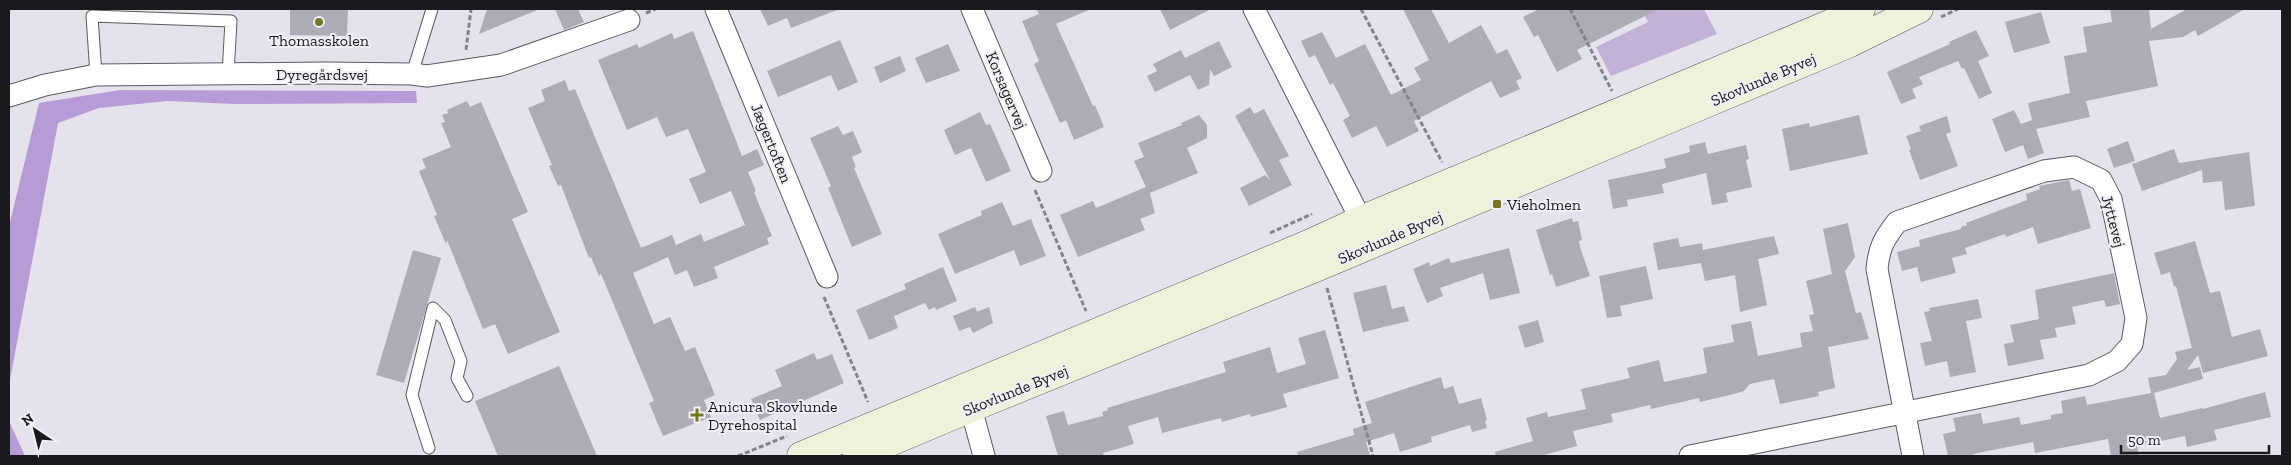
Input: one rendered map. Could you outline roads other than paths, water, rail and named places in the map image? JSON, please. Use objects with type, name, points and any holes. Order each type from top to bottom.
[{"type":"main road","name":"Skovlunde Byvej","points":[[858,456],[971,408],[1361,220],[1861,9]]},
{"type":"main road","name":"Skovlunde Byvej","points":[[801,456],[1311,243],[1848,44],[1919,9]]},
{"type":"street","name":"Jægertoften","points":[[716,9],[827,277]]},
{"type":"street","name":"Korsagervej","points":[[972,9],[1041,171]]},
{"type":"street","points":[[1254,9],[1361,220]]},
{"type":"street","name":"Dyregårdsvej","points":[[9,96],[45,85],[96,75],[412,74],[427,76],[501,65],[629,20]]},
{"type":"street","name":"Jyttevej","points":[[1690,456],[1906,413],[2089,375],[2117,361],[2132,344],[2136,318],[2111,199],[2101,180],[2074,168],[2044,171],[1898,222],[1881,245],[1877,269],[1906,413],[1913,456]]},
{"type":"street","points":[[971,408],[984,456]]},
{"type":"lane","points":[[412,74],[432,9]]},
{"type":"lane","points":[[96,75],[92,16],[231,20],[228,74]]},
{"type":"lane","points":[[429,448],[412,395],[434,308],[445,320],[461,361],[457,378],[467,396]]},
{"type":"place","name":"Thomasskolen","points":[[319,22]]},
{"type":"place","name":"Vieholmen","points":[[1497,204]]},
{"type":"place","name":"Anicura Skovlunde Dyrehospital","points":[[697,415]]}]
